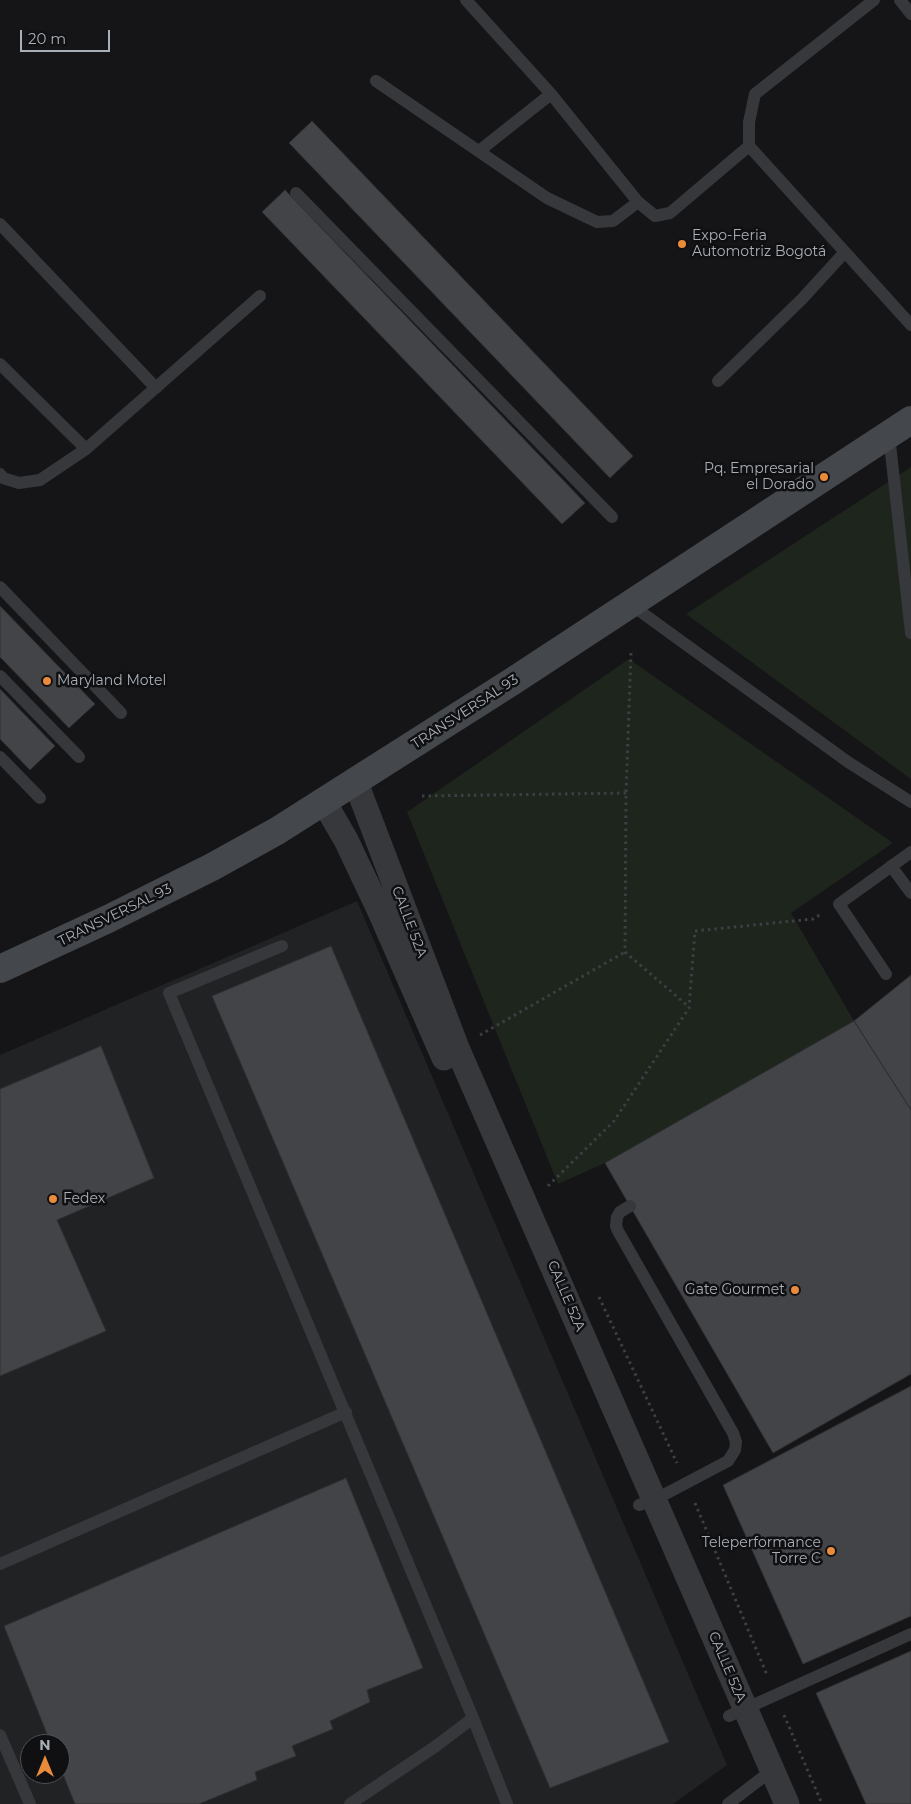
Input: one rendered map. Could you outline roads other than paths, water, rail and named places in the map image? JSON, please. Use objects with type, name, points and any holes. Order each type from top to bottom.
[{"type":"main road","name":"TRANSVERSAL 93","points":[[0,970],[212,867],[277,831],[356,783],[630,604],[903,430]]},
{"type":"street","name":"CALLE 52A","points":[[356,783],[458,1048],[524,1200],[647,1502],[765,1775],[787,1804]]},
{"type":"street","name":"CALLE 52A","points":[[324,802],[346,840],[381,914],[647,1502]]},
{"type":"street","name":"CALLE 52A","points":[[765,1775],[769,1804]]},
{"type":"lane","points":[[466,0],[551,94],[638,202],[655,216],[670,213],[749,146]]},
{"type":"lane","points":[[874,0],[755,94],[749,122],[749,146],[911,325]]},
{"type":"lane","points":[[900,0],[911,14]]},
{"type":"lane","points":[[376,81],[547,198],[597,222],[613,220],[638,202]]},
{"type":"lane","points":[[479,151],[551,94]]},
{"type":"lane","points":[[296,193],[612,517]]},
{"type":"lane","points":[[0,224],[156,388]]},
{"type":"lane","points":[[718,381],[802,299],[845,252]]},
{"type":"lane","points":[[0,474],[3,478],[19,483],[40,480],[86,450],[260,296]]},
{"type":"lane","points":[[0,364],[86,450]]},
{"type":"lane","points":[[903,430],[911,633]]},
{"type":"lane","points":[[0,587],[121,713]]},
{"type":"lane","points":[[630,604],[848,762],[911,802]]},
{"type":"lane","points":[[0,676],[79,757]]},
{"type":"lane","points":[[0,757],[40,798]]},
{"type":"lane","points":[[886,974],[839,904],[911,852]]},
{"type":"lane","points":[[891,866],[911,893]]},
{"type":"lane","points":[[282,946],[169,993],[346,1412],[507,1804]]},
{"type":"lane","points":[[630,1206],[620,1212],[617,1217],[616,1226],[618,1232],[733,1433],[736,1442],[736,1450],[728,1461],[647,1502]]},
{"type":"lane","points":[[0,1564],[346,1412]]},
{"type":"lane","points":[[737,1712],[911,1634]]},
{"type":"lane","points":[[350,1804],[436,1746],[473,1718]]},
{"type":"lane","points":[[0,1735],[30,1804]]},
{"type":"lane","points":[[728,1804],[765,1775]]},
{"type":"place","name":"Expo-Feria Automotriz Bogotá","points":[[682,244]]},
{"type":"place","name":"Pq. Empresarial el Dorado","points":[[824,477]]},
{"type":"place","name":"Maryland Motel","points":[[47,681]]},
{"type":"place","name":"Fedex","points":[[53,1199]]},
{"type":"place","name":"Gate Gourmet","points":[[795,1290]]},
{"type":"place","name":"Teleperformance Torre C","points":[[831,1551]]}]
